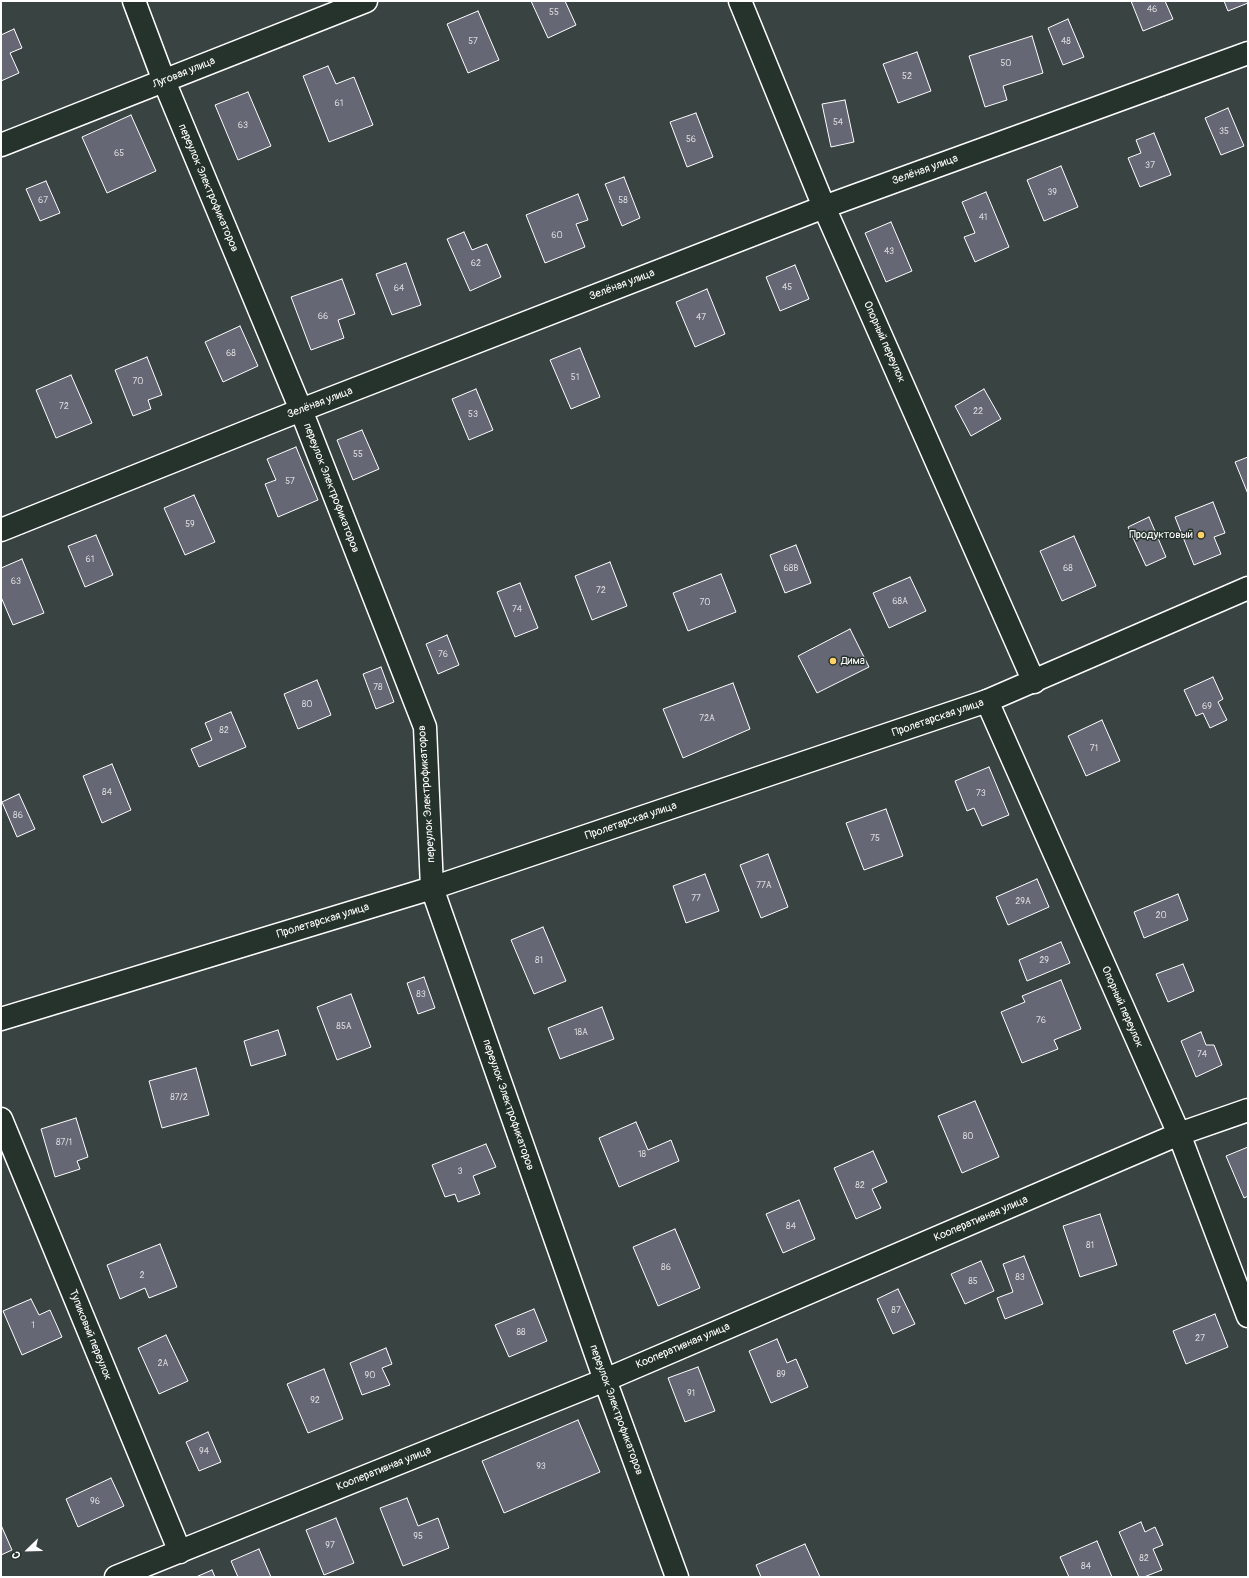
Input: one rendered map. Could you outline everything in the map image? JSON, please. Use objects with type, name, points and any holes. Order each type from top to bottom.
[{"type":"street","name":"переулок Электрофикаторов","points":[[134,1],[164,81],[301,410],[425,727],[432,888],[604,1380],[677,1577]]},
{"type":"street","name":"Луговая улица","points":[[1,145],[366,1]]},
{"type":"street","name":"Опорный переулок","points":[[740,1],[824,207],[1034,682]]},
{"type":"street","name":"Зелёная улица","points":[[1,530],[301,410],[824,207],[1248,54]]},
{"type":"street","name":"Пролетарская улица","points":[[1,1019],[432,888],[987,702],[1248,588]]},
{"type":"street","name":"Опорный переулок","points":[[987,702],[1179,1134],[1248,1316]]},
{"type":"street","name":"Кооперативная улица","points":[[116,1577],[604,1380],[1179,1134],[1248,1110]]},
{"type":"street","name":"Тупиковый переулок","points":[[1,1119],[180,1552]]},
{"type":"building","points":[[531,1],[565,1],[576,25],[548,38]]},
{"type":"building","points":[[1131,1],[1165,1],[1173,19],[1143,31]]},
{"type":"building","points":[[1224,1],[1248,1],[1248,3],[1228,11]]},
{"type":"building","points":[[478,11],[499,60],[468,73],[447,24]]},
{"type":"building","points":[[1068,19],[1084,57],[1063,65],[1048,28]]},
{"type":"building","points":[[14,29],[22,48],[10,53],[19,73],[1,81],[1,35]]},
{"type":"building","points":[[1032,36],[1043,73],[1003,86],[1007,100],[985,107],[969,56]]},
{"type":"building","points":[[917,52],[931,91],[898,103],[883,64]]},
{"type":"building","points":[[328,66],[336,84],[354,77],[373,125],[329,142],[303,76]]},
{"type":"building","points":[[248,92],[271,146],[238,160],[215,105]]},
{"type":"building","points":[[845,100],[854,142],[831,147],[822,104]]},
{"type":"building","points":[[1228,108],[1244,146],[1221,155],[1205,118]]},
{"type":"building","points":[[696,113],[713,157],[687,167],[670,122]]},
{"type":"building","points":[[131,115],[156,171],[107,193],[82,137]]},
{"type":"building","points":[[1154,133],[1171,175],[1140,187],[1128,158],[1141,153],[1136,140]]},
{"type":"building","points":[[1061,166],[1078,207],[1044,221],[1027,180]]},
{"type":"building","points":[[624,177],[640,218],[622,226],[605,184]]},
{"type":"building","points":[[46,181],[60,213],[40,221],[26,189]]},
{"type":"building","points":[[986,192],[1009,247],[975,262],[964,237],[975,233],[962,202]]},
{"type":"building","points":[[578,194],[588,220],[576,224],[585,247],[545,263],[526,215]]},
{"type":"building","points":[[891,222],[912,271],[886,282],[865,233]]},
{"type":"building","points":[[464,232],[472,250],[487,244],[501,277],[470,291],[447,239]]},
{"type":"building","points":[[406,263],[421,305],[392,315],[376,274]]},
{"type":"building","points":[[795,265],[809,299],[780,311],[766,277]]},
{"type":"building","points":[[342,279],[355,314],[338,320],[344,338],[311,350],[291,297]]},
{"type":"building","points":[[707,289],[725,334],[695,347],[676,302]]},
{"type":"building","points":[[240,326],[258,366],[223,382],[205,342]]},
{"type":"building","points":[[580,348],[600,397],[571,409],[550,360]]},
{"type":"building","points":[[147,357],[162,395],[148,400],[151,409],[133,416],[115,370]]},
{"type":"building","points":[[71,375],[92,423],[56,438],[36,390]]},
{"type":"building","points":[[476,389],[493,430],[469,440],[452,399]]},
{"type":"building","points":[[984,389],[1001,419],[971,436],[955,406]]},
{"type":"building","points":[[362,430],[379,469],[353,480],[337,440]]},
{"type":"building","points":[[296,447],[318,500],[278,517],[265,484],[276,480],[267,459]]},
{"type":"building","points":[[1248,457],[1248,494],[1235,462]]},
{"type":"building","points":[[194,495],[215,542],[185,555],[164,508]]},
{"type":"building","name":"Продуктовый","points":[[1213,502],[1225,533],[1214,537],[1221,554],[1194,565],[1175,517]]},
{"type":"building","points":[[1149,517],[1166,557],[1146,566],[1128,527]]},
{"type":"building","points":[[96,535],[113,575],[85,587],[68,546]]},
{"type":"building","points":[[1074,536],[1096,586],[1062,601],[1040,551]]},
{"type":"building","points":[[796,545],[811,583],[785,593],[770,555]]},
{"type":"building","points":[[22,559],[44,613],[13,625],[1,597],[1,568]]},
{"type":"building","points":[[610,562],[627,606],[592,620],[575,576]]},
{"type":"building","points":[[721,574],[736,612],[688,631],[673,593]]},
{"type":"building","points":[[910,577],[926,611],[889,628],[873,593]]},
{"type":"building","points":[[520,583],[538,628],[515,637],[497,592]]},
{"type":"building","name":"Дима","points":[[850,629],[869,667],[817,693],[798,656]]},
{"type":"building","points":[[447,635],[459,665],[438,674],[426,644]]},
{"type":"building","points":[[381,667],[394,702],[376,709],[363,674]]},
{"type":"building","points":[[1213,677],[1223,699],[1218,702],[1227,720],[1210,728],[1203,713],[1196,716],[1184,690]]},
{"type":"building","points":[[317,680],[331,715],[298,729],[284,694]]},
{"type":"building","points":[[733,683],[750,729],[683,758],[663,709]]},
{"type":"building","points":[[231,712],[246,747],[199,767],[191,749],[212,740],[205,723]]},
{"type":"building","points":[[1102,720],[1120,761],[1086,776],[1068,736]]},
{"type":"building","points":[[112,764],[131,810],[102,823],[83,776]]},
{"type":"building","points":[[989,767],[1009,815],[982,826],[974,808],[967,811],[955,781]]},
{"type":"building","points":[[19,794],[35,829],[17,837],[2,802]]},
{"type":"building","points":[[886,809],[903,856],[864,870],[846,823]]},
{"type":"building","points":[[768,854],[788,907],[761,918],[740,865]]},
{"type":"building","points":[[705,874],[719,911],[686,923],[673,886]]},
{"type":"building","points":[[1037,879],[1049,907],[1008,925],[996,897]]},
{"type":"building","points":[[1178,894],[1188,920],[1144,938],[1134,912]]},
{"type":"building","points":[[543,927],[566,981],[534,994],[511,940]]},
{"type":"building","points":[[1061,942],[1070,963],[1027,981],[1019,960]]},
{"type":"building","points":[[1183,964],[1194,991],[1168,1002],[1156,974]]},
{"type":"building","points":[[424,977],[435,1008],[418,1014],[407,983]]},
{"type":"building","points":[[1061,980],[1081,1029],[1054,1040],[1058,1049],[1022,1063],[1001,1012],[1025,1002],[1022,996]]},
{"type":"building","points":[[351,994],[371,1047],[337,1060],[317,1007]]},
{"type":"building","points":[[602,1007],[614,1039],[560,1059],[548,1028]]},
{"type":"building","points":[[278,1030],[286,1055],[251,1066],[244,1041]]},
{"type":"building","points":[[1201,1032],[1206,1045],[1214,1045],[1222,1065],[1196,1077],[1181,1041]]},
{"type":"building","points":[[196,1068],[209,1115],[162,1128],[149,1081]]},
{"type":"building","points":[[975,1101],[999,1157],[962,1173],[938,1116]]},
{"type":"building","points":[[76,1118],[88,1157],[77,1161],[80,1169],[55,1177],[41,1129]]},
{"type":"building","points":[[636,1122],[648,1150],[671,1140],[679,1161],[619,1187],[599,1138]]},
{"type":"building","points":[[486,1144],[496,1167],[473,1176],[480,1194],[458,1202],[455,1194],[445,1197],[432,1165]]},
{"type":"building","points":[[1248,1147],[1248,1196],[1244,1198],[1226,1156]]},
{"type":"building","points":[[873,1151],[887,1182],[872,1189],[881,1208],[856,1219],[834,1168]]},
{"type":"building","points":[[799,1200],[815,1239],[783,1253],[766,1214]]},
{"type":"building","points":[[1100,1214],[1117,1265],[1080,1277],[1063,1226]]},
{"type":"building","points":[[675,1229],[700,1288],[658,1306],[633,1247]]},
{"type":"building","points":[[160,1244],[177,1287],[149,1298],[145,1288],[120,1299],[107,1265]]},
{"type":"building","points":[[1024,1256],[1043,1304],[1005,1319],[997,1298],[1013,1292],[1003,1264]]},
{"type":"building","points":[[981,1261],[994,1291],[965,1304],[951,1274]]},
{"type":"building","points":[[898,1289],[915,1324],[893,1334],[877,1299]]},
{"type":"building","points":[[31,1299],[39,1315],[50,1310],[62,1337],[22,1355],[3,1311]]},
{"type":"building","points":[[534,1309],[547,1341],[509,1357],[495,1325]]},
{"type":"building","points":[[1215,1314],[1228,1347],[1186,1364],[1173,1331]]},
{"type":"building","points":[[166,1335],[188,1381],[159,1394],[138,1348]]},
{"type":"building","points":[[777,1339],[787,1363],[796,1359],[808,1387],[771,1403],[749,1351]]},
{"type":"building","points":[[386,1348],[392,1364],[382,1368],[390,1385],[362,1395],[350,1363]]},
{"type":"building","points":[[698,1367],[715,1411],[685,1422],[668,1378]]},
{"type":"building","points":[[324,1369],[343,1419],[308,1433],[287,1384]]},
{"type":"building","points":[[578,1420],[600,1472],[504,1513],[482,1461]]},
{"type":"building","points":[[208,1432],[221,1462],[199,1471],[186,1442]]},
{"type":"building","points":[[111,1478],[124,1506],[78,1527],[66,1499]]},
{"type":"building","points":[[407,1498],[418,1526],[438,1518],[449,1548],[403,1566],[380,1508]]},
{"type":"building","points":[[336,1518],[354,1563],[324,1575],[306,1530]]},
{"type":"building","points":[[1141,1522],[1145,1532],[1155,1527],[1163,1545],[1153,1549],[1162,1570],[1144,1577],[1139,1577],[1119,1532]]},
{"type":"building","points":[[1,1525],[12,1550],[1,1555]]},
{"type":"building","points":[[1097,1541],[1112,1577],[1069,1577],[1060,1557]]},
{"type":"building","points":[[805,1544],[820,1577],[761,1577],[756,1565]]},
{"type":"building","points":[[259,1549],[271,1577],[238,1577],[231,1561]]},
{"type":"building","points":[[212,1570],[215,1577],[196,1577]]},
{"type":"place","name":"Продуктовый","points":[[1201,535]]},
{"type":"place","name":"Дима","points":[[833,661]]}]
